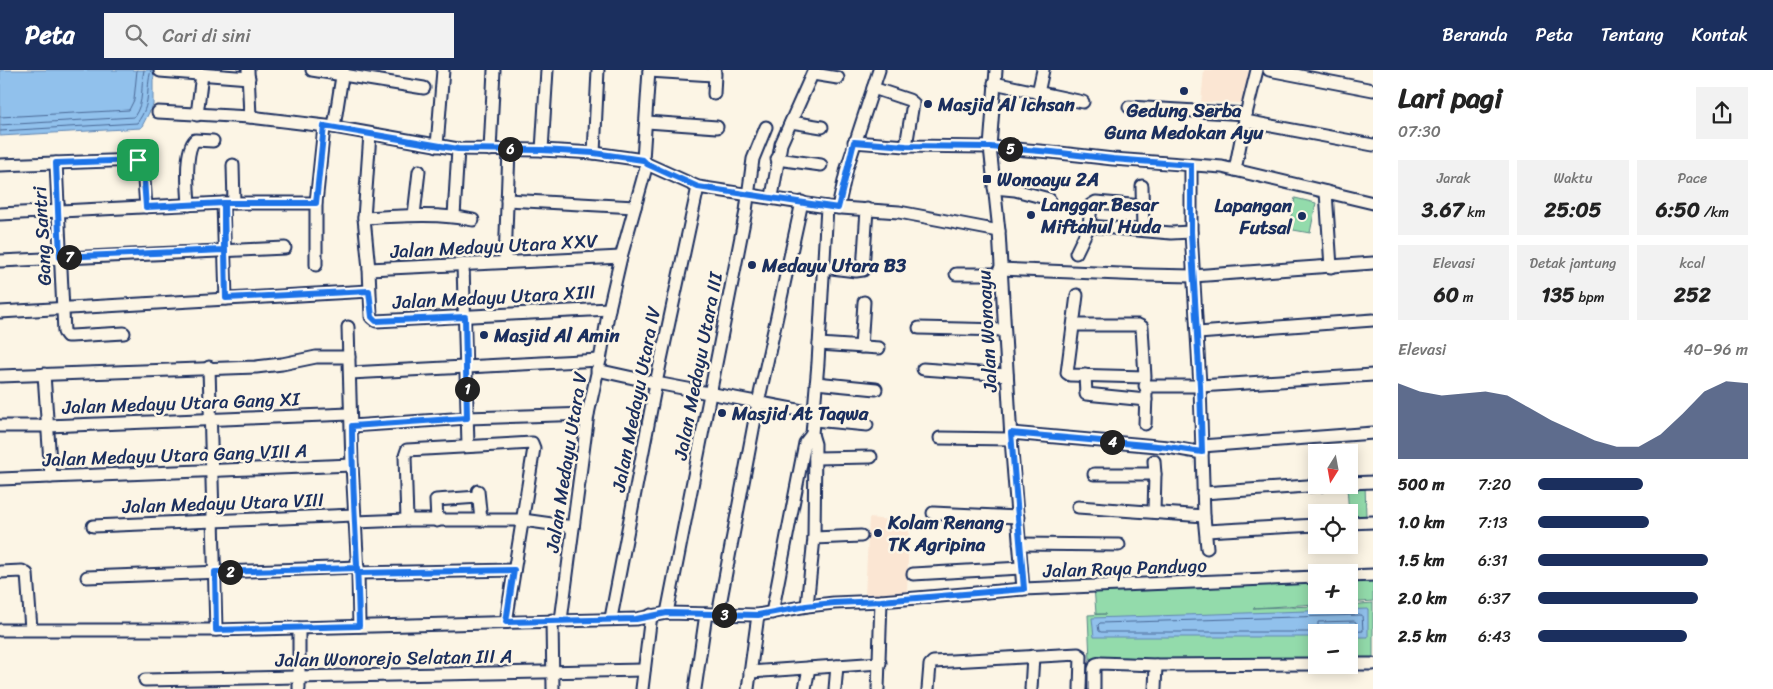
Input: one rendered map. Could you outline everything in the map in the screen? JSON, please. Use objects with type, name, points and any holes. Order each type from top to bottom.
[{"type":"street","points":[[312,70],[343,72],[424,88]]},
{"type":"street","points":[[438,146],[443,70]]},
{"type":"street","points":[[490,150],[494,70]]},
{"type":"street","points":[[542,150],[547,70]]},
{"type":"street","points":[[594,153],[598,70]]},
{"type":"street","points":[[649,70],[715,72],[714,94]]},
{"type":"street","name":"Jalan Medayu Utara V","points":[[553,689],[552,672],[556,620],[574,527],[588,414],[609,309],[645,162],[649,70]]},
{"type":"street","points":[[806,606],[814,538],[815,444],[812,434],[823,267],[832,207],[879,70]]},
{"type":"street","name":"Jalan Wonoayu","points":[[996,70],[990,147],[999,230],[1011,436],[1024,589]]},
{"type":"street","points":[[1038,93],[1043,70]]},
{"type":"street","points":[[1235,170],[1257,70]]},
{"type":"street","points":[[1269,70],[1373,90]]},
{"type":"street","points":[[160,71],[202,74],[248,74],[250,117]]},
{"type":"street","points":[[316,265],[316,203],[329,127],[343,72]]},
{"type":"street","points":[[772,197],[781,144],[813,72],[838,78]]},
{"type":"street","points":[[197,115],[202,74]]},
{"type":"street","points":[[994,84],[1083,102]]},
{"type":"street","points":[[873,88],[909,100],[913,104],[906,146]]},
{"type":"street","points":[[1129,107],[1246,117],[1373,145]]},
{"type":"street","points":[[158,112],[250,117],[329,127],[458,149],[594,153],[645,162],[698,187],[832,207],[922,216],[999,230]]},
{"type":"street","points":[[647,122],[717,127]]},
{"type":"street","points":[[791,122],[822,126]]},
{"type":"street","name":"Jalan Medayu Utara III","points":[[667,613],[711,393],[748,194],[752,159],[766,127]]},
{"type":"street","name":"Jalan Medayu Utara XIII","points":[[370,134],[364,218],[372,317],[376,321],[609,309]]},
{"type":"street","points":[[189,205],[188,161],[192,143],[195,140],[213,141]]},
{"type":"street","points":[[854,142],[906,146],[990,147],[1144,162],[1222,167],[1373,203]]},
{"type":"street","points":[[454,216],[458,149]]},
{"type":"street","points":[[506,262],[509,149]]},
{"type":"street","points":[[0,165],[133,159],[142,162],[146,207]]},
{"type":"street","points":[[777,159],[821,166]]},
{"type":"street","name":"Gang Santri","points":[[56,163],[64,332],[67,336],[124,332]]},
{"type":"street","points":[[226,298],[224,250],[233,165]]},
{"type":"street","points":[[1191,165],[1191,232],[1198,333],[1203,493],[1207,548]]},
{"type":"street","points":[[414,215],[419,171]]},
{"type":"street","points":[[1142,186],[1143,230]]},
{"type":"street","name":"Jalan Medayu Utara IV","points":[[611,618],[656,383],[698,187]]},
{"type":"street","points":[[994,188],[1015,190],[1049,199]]},
{"type":"street","points":[[1326,192],[1331,267]]},
{"type":"street","points":[[507,200],[635,207]]},
{"type":"street","points":[[718,615],[758,403],[802,202]]},
{"type":"street","points":[[1076,253],[1089,226],[1091,205],[1096,202],[1143,206]]},
{"type":"street","points":[[0,214],[229,203],[316,203]]},
{"type":"street","points":[[823,267],[856,271],[863,270],[867,209]]},
{"type":"street","points":[[364,218],[414,215],[454,216],[473,220]]},
{"type":"street","points":[[1089,226],[1171,233],[1191,232]]},
{"type":"street","points":[[0,261],[285,248]]},
{"type":"street","name":"Jalan Medayu Utara XXV","points":[[369,269],[621,257]]},
{"type":"street","points":[[956,274],[1056,270],[1144,276],[1193,276],[1373,263]]},
{"type":"street","points":[[463,264],[468,446]]},
{"type":"street","points":[[0,312],[369,291]]},
{"type":"street","points":[[1077,295],[1067,370],[1067,373],[1070,375],[1200,386],[1373,375]]},
{"type":"street","points":[[861,347],[864,302]]},
{"type":"street","points":[[1198,333],[1373,320]]},
{"type":"street","points":[[1074,325],[1142,326],[1144,334],[1145,424]]},
{"type":"street","points":[[348,327],[359,626]]},
{"type":"street","points":[[919,328],[1004,330]]},
{"type":"street","points":[[819,344],[879,348]]},
{"type":"street","points":[[0,376],[250,367],[282,364],[316,357],[348,357]]},
{"type":"street","points":[[350,373],[599,365],[656,383],[814,416],[868,425]]},
{"type":"street","points":[[209,367],[216,630]]},
{"type":"street","points":[[923,369],[1007,374]]},
{"type":"street","points":[[44,374],[51,477]]},
{"type":"street","points":[[1085,375],[1086,394],[1146,400]]},
{"type":"street","points":[[816,383],[876,389]]},
{"type":"street","name":"Jalan Medayu Utara Gang XI","points":[[0,426],[210,420],[351,420],[588,414]]},
{"type":"street","points":[[940,438],[1011,436],[1202,449],[1373,433]]},
{"type":"street","points":[[772,613],[805,443],[812,434]]},
{"type":"street","points":[[407,520],[405,452],[410,449],[532,443],[534,448],[506,622]]},
{"type":"street","points":[[815,458],[871,457]]},
{"type":"street","points":[[1154,461],[1154,512]]},
{"type":"street","name":"Jalan Medayu Utara Gang VIII A","points":[[0,479],[352,465]]},
{"type":"street","points":[[1094,474],[1155,475]]},
{"type":"street","points":[[1358,483],[1373,482]]},
{"type":"street","points":[[1203,493],[1308,486]]},
{"type":"street","points":[[437,521],[436,500],[478,494],[480,520]]},
{"type":"street","points":[[1078,507],[1204,516]]},
{"type":"street","points":[[933,513],[1018,517]]},
{"type":"street","name":"Jalan Medayu Utara VIII","points":[[93,526],[354,519],[437,521],[523,520],[574,527]]},
{"type":"street","points":[[1358,523],[1373,522]]},
{"type":"street","points":[[1206,531],[1308,525]]},
{"type":"street","points":[[814,538],[861,536]]},
{"type":"street","points":[[1019,544],[1120,545]]},
{"type":"street","points":[[913,574],[1021,568]]},
{"type":"street","points":[[87,577],[215,572],[514,570]]},
{"type":"street","points":[[0,572],[22,571],[27,574],[31,629]]},
{"type":"street","points":[[1358,576],[1373,575]]},
{"type":"street","name":"Jalan Raya Pandugo","points":[[0,630],[216,630],[611,618],[636,619],[667,613],[758,615],[834,603],[1024,589],[1308,577]]},
{"type":"street","points":[[878,689],[881,601]]},
{"type":"street","points":[[695,689],[706,614]]},
{"type":"street","points":[[642,689],[651,615]]},
{"type":"street","points":[[748,689],[758,615]]},
{"type":"street","points":[[299,628],[299,683]]},
{"type":"street","points":[[928,689],[931,662],[1078,654],[1081,656],[1080,689]]},
{"type":"street","points":[[1031,689],[1033,656]]},
{"type":"street","points":[[750,672],[880,663]]},
{"type":"street","points":[[1094,689],[1094,669],[1096,664],[1100,663],[1156,665],[1308,664]]},
{"type":"street","points":[[1358,664],[1373,664]]},
{"type":"street","points":[[1154,689],[1156,665]]},
{"type":"street","points":[[835,689],[837,666]]},
{"type":"street","points":[[805,689],[809,668]]},
{"type":"street","name":"Jalan Wonorejo Selatan III A","points":[[145,680],[299,683],[644,670]]},
{"type":"shaded area","points":[[1204,70],[1251,70],[1244,103],[1201,102]]},
{"type":"shaded area","points":[[869,518],[891,520],[896,526],[909,527],[907,595],[865,595]]},
{"type":"green space","name":"Lapangan Futsal","points":[[1295,198],[1316,203],[1310,233],[1288,229]]},
{"type":"green space","points":[[1358,484],[1365,484],[1366,516],[1358,516],[1358,504],[1348,504],[1348,494],[1358,494]]},
{"type":"green space","points":[[1373,579],[1373,601],[1358,602],[1358,580]]},
{"type":"green space","points":[[1308,581],[1308,605],[1253,608],[1308,606],[1308,614],[1358,614],[1358,604],[1373,603],[1373,660],[1358,660],[1358,624],[1308,624],[1308,660],[1090,660],[1088,615],[1106,614],[1096,614],[1094,586]]},
{"type":"water","points":[[0,70],[156,70],[153,80],[153,105],[141,128],[0,136]]},
{"type":"water","points":[[1358,609],[1368,609],[1368,637],[1358,637],[1358,624],[1308,624],[1308,637],[1094,637],[1092,618],[1308,611],[1308,614],[1358,614]]},
{"type":"place","name":"Gedung Serba Guna Medokan Ayu","points":[[1184,91]]},
{"type":"place","name":"Masjid Al Ichsan","points":[[928,104]]},
{"type":"place","name":"Wonoayu 2A","points":[[987,179]]},
{"type":"place","name":"Langgar Besar Miftahul Huda","points":[[1031,215]]},
{"type":"place","name":"Lapangan Futsal","points":[[1302,216]]},
{"type":"place","name":"Medayu Utara B3","points":[[752,265]]},
{"type":"place","name":"Masjid Al Amin","points":[[484,335]]},
{"type":"place","name":"Masjid At Taqwa","points":[[722,413]]},
{"type":"place","name":"Kolam Renang TK Agripina","points":[[878,533]]},
{"type":"route","points":[[138,160],[56,163],[60,257],[224,250],[224,203],[316,203],[324,126],[458,149],[594,153],[643,160],[647,164],[698,187],[838,208],[854,142],[906,146],[990,147],[1191,165],[1191,232],[1198,333],[1202,452],[1168,447],[1011,433],[1024,589],[834,603],[758,615],[667,613],[636,619],[611,618],[506,622],[514,570],[358,573],[358,568],[348,568],[215,572],[216,630],[359,626],[358,573],[354,515],[352,465],[352,426],[467,418],[465,317],[376,321],[372,317],[369,291],[226,298],[224,203],[146,207],[143,166],[142,162],[138,160]]}]
